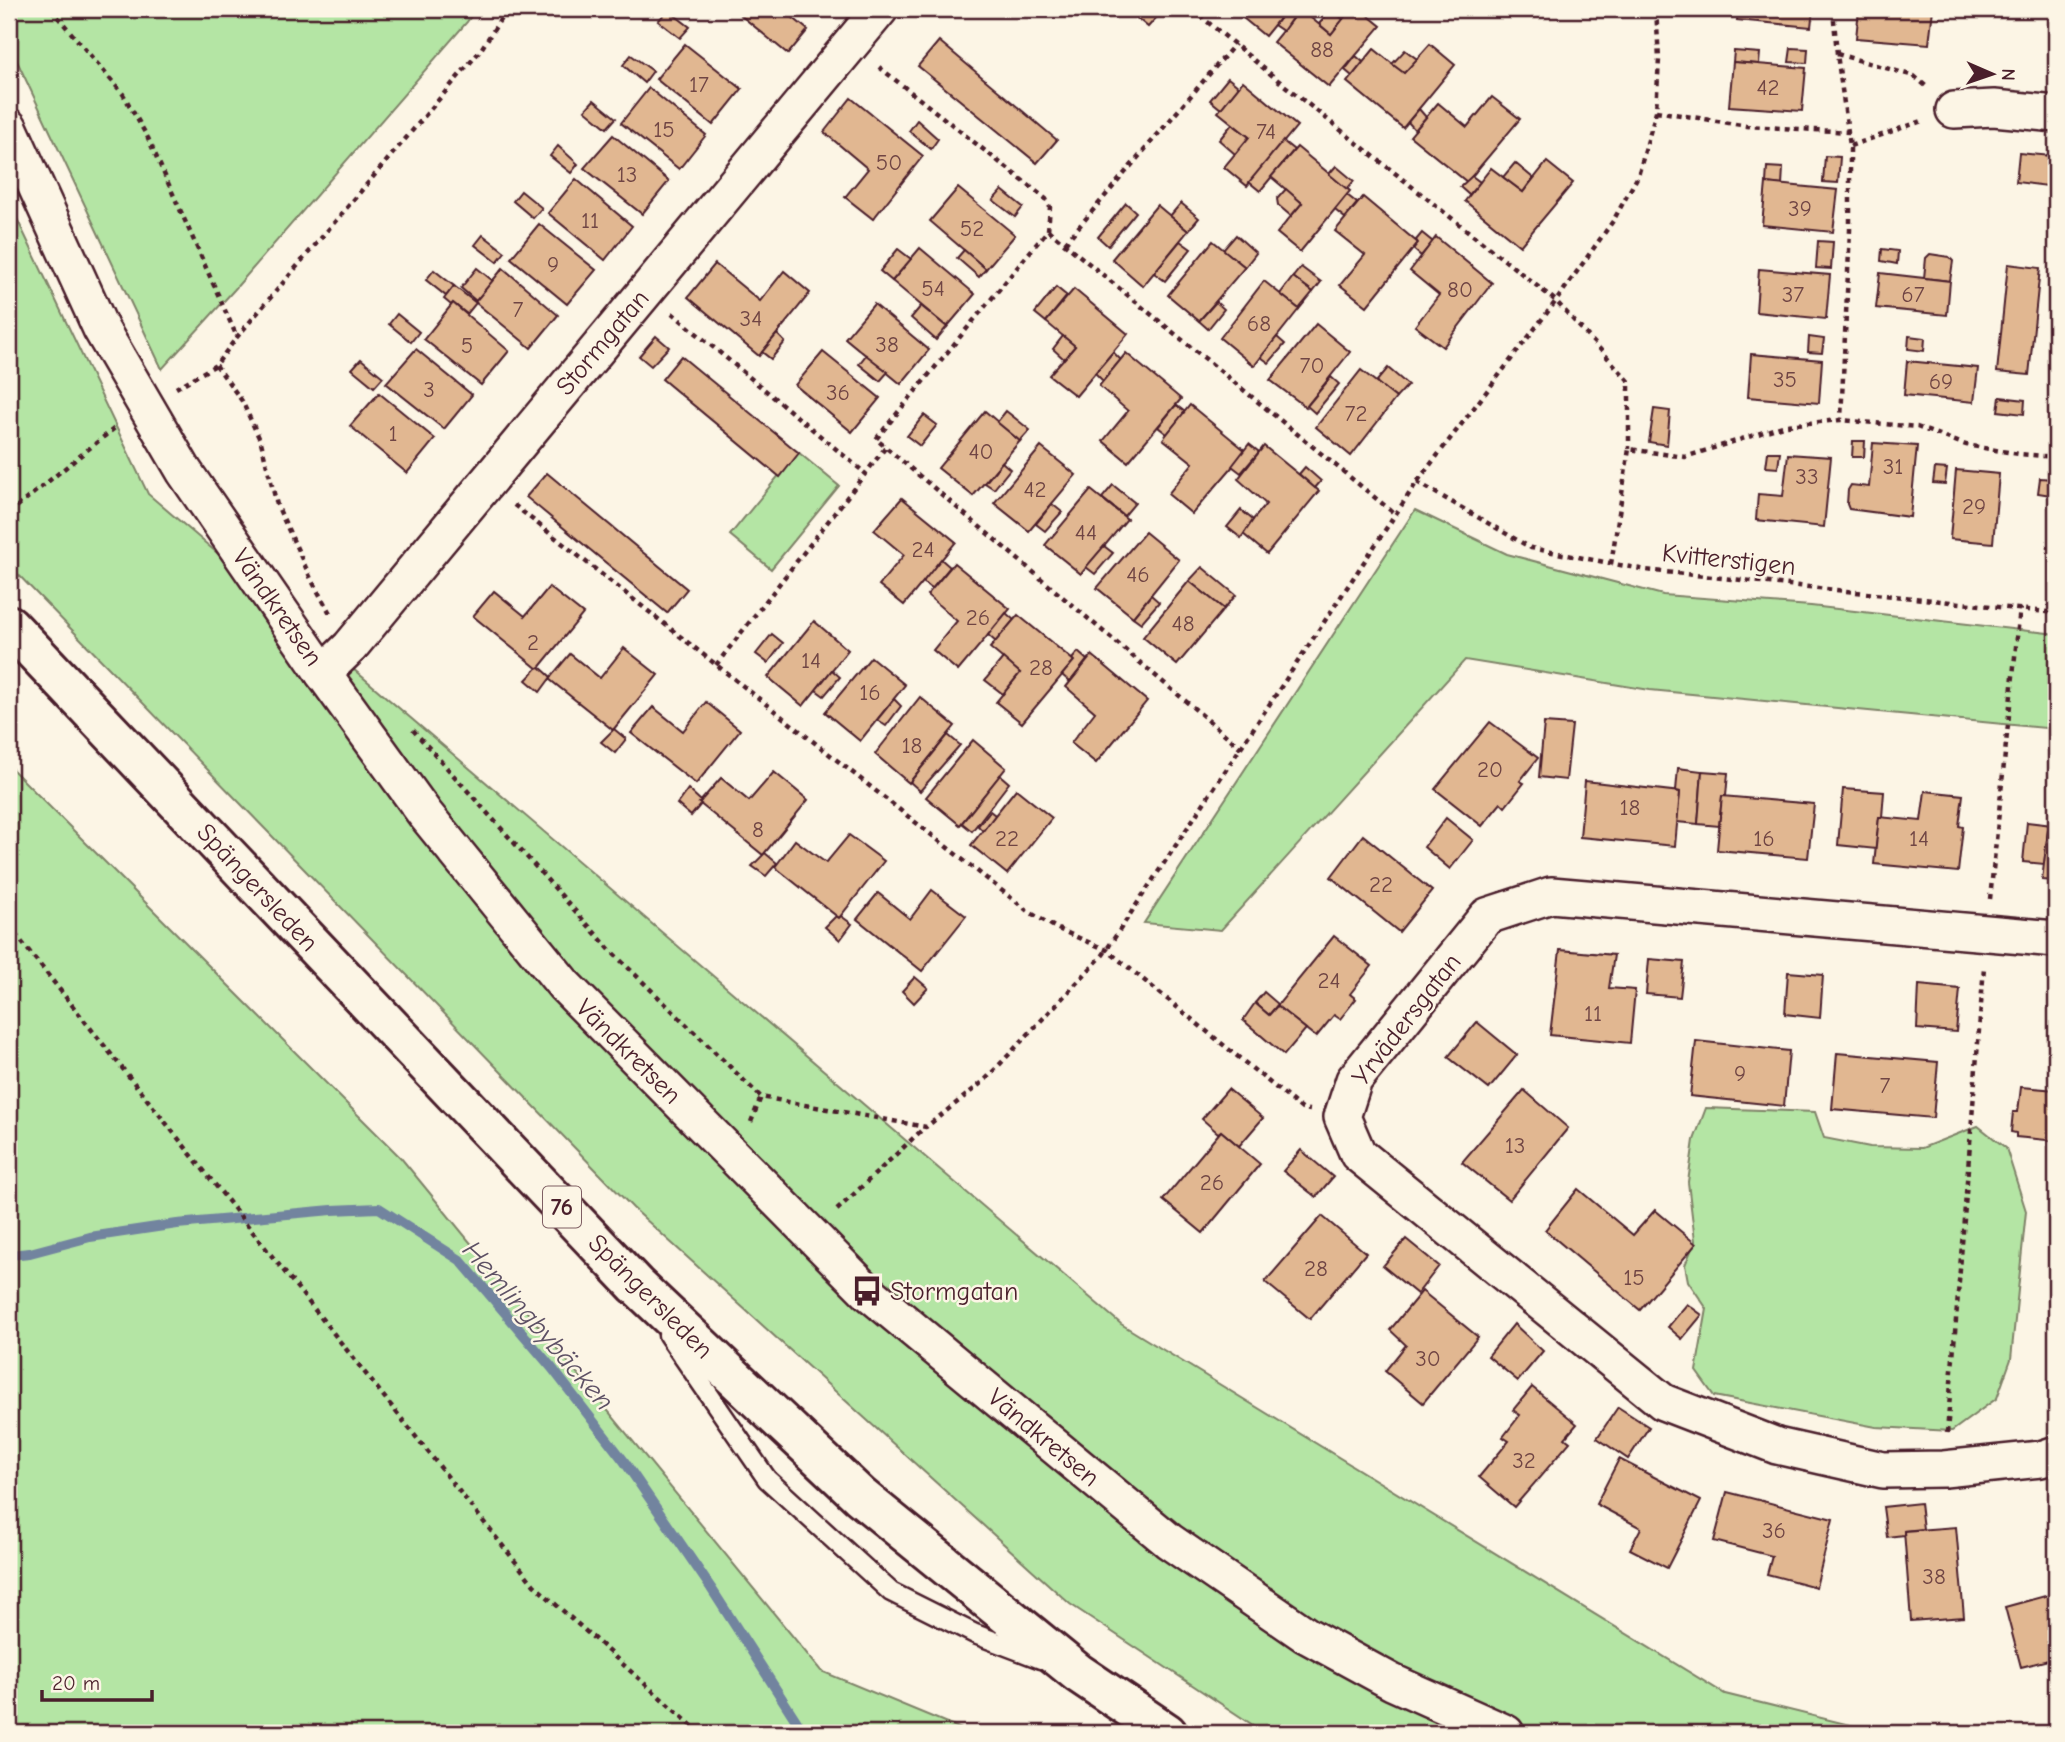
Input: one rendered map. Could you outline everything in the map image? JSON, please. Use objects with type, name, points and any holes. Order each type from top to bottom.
[{"type":"main road","name":"Spängersleden","points":[[9,625],[636,1285],[860,1496],[1078,1673],[1167,1733]]},
{"type":"street","name":"Stormgatan","points":[[323,673],[350,647],[880,9]]},
{"type":"street","points":[[1954,110],[1994,108],[2056,114]]},
{"type":"street","name":"Vändkretsen","points":[[9,127],[108,341],[184,471],[323,673],[425,814],[564,985],[867,1291],[1169,1541],[1306,1635],[1392,1682],[1506,1733]]},
{"type":"street","name":"Yrvädersgatan","points":[[2056,939],[1551,895],[1487,916],[1354,1080],[1342,1118],[1358,1154],[1663,1402],[1777,1446],[1883,1469],[1944,1469],[2041,1459],[2056,1454]]},
{"type":"lane","points":[[636,1285],[767,1479],[891,1592],[975,1634],[1078,1673]]},
{"type":"path","points":[[51,9],[123,94],[148,138],[237,337]]},
{"type":"path","points":[[175,389],[216,365],[480,51],[507,9]]},
{"type":"path","points":[[1192,9],[1556,301],[1629,381],[1629,449],[1611,564]]},
{"type":"path","points":[[811,1234],[926,1127],[984,1080],[1107,950],[1417,482],[1556,301],[1613,221],[1638,176],[1656,111],[1659,59],[1656,9]]},
{"type":"path","points":[[1833,9],[1837,54],[1850,132],[1850,230],[1841,420]]},
{"type":"path","points":[[1064,243],[1235,44]]},
{"type":"path","points":[[850,45],[1046,199],[1050,207],[1048,230],[876,439],[1241,748]]},
{"type":"path","points":[[1837,54],[1914,76],[1954,110]]},
{"type":"path","points":[[1850,146],[1954,110]]},
{"type":"path","points":[[1656,111],[1747,126],[1850,132]]},
{"type":"path","points":[[1048,230],[1395,514]]},
{"type":"path","points":[[645,290],[865,474]]},
{"type":"path","points":[[216,365],[242,401],[261,442],[277,505],[293,544],[350,647]]},
{"type":"path","points":[[9,513],[125,420]]},
{"type":"path","points":[[1629,449],[1685,457],[1786,425],[1841,420],[1917,427],[1966,445],[2056,457]]},
{"type":"path","points":[[716,665],[886,447]]},
{"type":"path","name":"Kvitterstigen","points":[[1417,482],[1531,548],[1646,570],[2056,612]]},
{"type":"path","points":[[486,483],[1029,912],[1058,929],[1107,950],[1302,1109],[1342,1118]]},
{"type":"path","points":[[1944,1469],[1986,932],[2020,608]]},
{"type":"path","points":[[404,721],[612,952],[761,1097],[926,1127]]},
{"type":"path","points":[[9,926],[534,1585],[700,1733]]},
{"type":"path","points":[[748,1129],[761,1097]]},
{"type":"green space","points":[[9,9],[476,9],[234,290],[162,369],[9,44]]},
{"type":"green space","points":[[9,202],[148,494],[1121,1324],[1725,1694],[1882,1733],[1265,1733],[1070,1604],[633,1208],[9,565]]},
{"type":"green space","points":[[798,452],[839,486],[771,569],[730,535]]},
{"type":"green space","points":[[1415,510],[1507,554],[1663,595],[1811,606],[2056,634],[2056,729],[1650,690],[1465,660],[1221,930],[1144,923]]},
{"type":"green space","points":[[9,766],[401,1158],[821,1671],[971,1733],[9,1733]]},
{"type":"green space","points":[[1706,1108],[1815,1112],[1824,1138],[1870,1147],[1922,1148],[1978,1126],[2006,1148],[2026,1211],[2011,1359],[1997,1398],[1952,1431],[1876,1427],[1714,1396],[1696,1371],[1707,1309],[1688,1281],[1685,1265],[1695,1241],[1688,1182],[1694,1140]]},
{"type":"building","points":[[733,9],[782,9],[808,30],[788,54]]},
{"type":"building","points":[[1126,9],[1164,9],[1148,27]]},
{"type":"building","points":[[1232,9],[1287,9],[1265,36]]},
{"type":"building","points":[[1300,9],[1331,34],[1351,9],[1360,9],[1381,26],[1329,87],[1273,42]]},
{"type":"building","points":[[1738,9],[1813,9],[1811,27],[1737,20]]},
{"type":"building","points":[[1859,9],[1933,9],[1929,44],[1856,38]]},
{"type":"building","points":[[668,10],[690,27],[680,38],[658,21]]},
{"type":"building","points":[[1331,10],[1343,19],[1331,34],[1319,24]]},
{"type":"building","points":[[1285,12],[1292,18],[1283,31],[1274,25]]},
{"type":"building","points":[[939,41],[1057,140],[1037,163],[918,66]]},
{"type":"building","points":[[685,44],[742,89],[713,125],[656,79]]},
{"type":"building","points":[[1430,44],[1455,65],[1403,128],[1347,82],[1374,49],[1404,73]]},
{"type":"building","points":[[1791,48],[1808,49],[1807,63],[1789,62]]},
{"type":"building","points":[[1405,50],[1417,59],[1404,73],[1392,64]]},
{"type":"building","points":[[1734,51],[1760,53],[1759,64],[1733,62]]},
{"type":"building","points":[[631,55],[653,71],[644,83],[623,65]]},
{"type":"building","points":[[1356,56],[1363,62],[1352,76],[1345,70]]},
{"type":"building","points":[[1733,62],[1806,68],[1802,111],[1729,106]]},
{"type":"building","points":[[1228,78],[1239,87],[1221,109],[1210,100]]},
{"type":"building","points":[[1243,81],[1297,126],[1247,186],[1224,167],[1249,137],[1218,112]]},
{"type":"building","points":[[649,88],[706,135],[679,169],[621,123]]},
{"type":"building","points":[[1492,97],[1520,119],[1467,182],[1410,136],[1438,103],[1467,127]]},
{"type":"building","points":[[851,98],[923,156],[873,219],[845,197],[868,169],[824,132]]},
{"type":"building","points":[[594,100],[616,118],[607,128],[585,110]]},
{"type":"building","points":[[1419,109],[1426,117],[1415,130],[1408,122]]},
{"type":"building","points":[[917,120],[938,139],[931,149],[909,131]]},
{"type":"building","points":[[1232,124],[1249,137],[1235,154],[1219,140]]},
{"type":"building","points":[[613,135],[669,181],[642,214],[584,168]]},
{"type":"building","points":[[1283,141],[1294,150],[1260,191],[1249,182]]},
{"type":"building","points":[[558,146],[578,164],[571,173],[550,156]]},
{"type":"building","points":[[1297,147],[1350,191],[1300,252],[1277,233],[1302,203],[1271,177]]},
{"type":"building","points":[[2019,153],[2051,156],[2047,186],[2016,182]]},
{"type":"building","points":[[1825,156],[1840,157],[1838,183],[1823,182]]},
{"type":"building","points":[[1547,162],[1573,183],[1520,246],[1465,201],[1491,168],[1523,192]]},
{"type":"building","points":[[1515,163],[1533,178],[1523,192],[1503,177]]},
{"type":"building","points":[[1336,166],[1354,181],[1347,189],[1329,174]]},
{"type":"building","points":[[1767,167],[1783,168],[1782,185],[1766,183]]},
{"type":"building","points":[[1472,176],[1480,182],[1469,195],[1460,187]]},
{"type":"building","points":[[576,179],[632,226],[605,260],[548,213]]},
{"type":"building","points":[[1766,183],[1838,190],[1833,232],[1762,225]]},
{"type":"building","points":[[958,188],[1015,235],[986,269],[930,221]]},
{"type":"building","points":[[1286,189],[1302,203],[1291,216],[1278,205],[1277,199]]},
{"type":"building","points":[[1002,190],[1023,207],[1015,217],[993,200]]},
{"type":"building","points":[[521,191],[542,208],[533,218],[513,201]]},
{"type":"building","points":[[1347,195],[1357,203],[1345,218],[1335,210]]},
{"type":"building","points":[[1363,197],[1418,243],[1367,306],[1340,285],[1365,255],[1335,231]]},
{"type":"building","points":[[1126,203],[1136,212],[1108,246],[1098,237]]},
{"type":"building","points":[[1181,203],[1199,218],[1188,231],[1170,216]]},
{"type":"building","points":[[1157,205],[1188,231],[1143,286],[1112,259]]},
{"type":"building","points":[[539,224],[596,270],[567,304],[511,258]]},
{"type":"building","points":[[1422,233],[1433,242],[1421,256],[1413,249]]},
{"type":"building","points":[[483,235],[505,252],[497,262],[475,245]]},
{"type":"building","points":[[1236,235],[1256,253],[1245,267],[1223,250]]},
{"type":"building","points":[[1436,237],[1492,283],[1443,347],[1415,326],[1439,295],[1410,271]]},
{"type":"building","points":[[1180,241],[1191,249],[1165,281],[1154,273]]},
{"type":"building","points":[[1213,241],[1245,267],[1199,321],[1168,295]]},
{"type":"building","points":[[1818,241],[1833,242],[1831,269],[1816,268]]},
{"type":"building","points":[[920,248],[975,294],[947,327],[892,281]]},
{"type":"building","points":[[898,249],[911,259],[892,281],[880,271]]},
{"type":"building","points":[[1882,249],[1898,251],[1897,264],[1881,261]]},
{"type":"building","points":[[964,250],[986,269],[979,277],[957,258]]},
{"type":"building","points":[[1930,254],[1949,257],[1953,261],[1950,281],[1924,278],[1926,258]]},
{"type":"building","points":[[715,264],[760,301],[784,271],[810,293],[759,356],[688,297]]},
{"type":"building","points":[[2008,264],[2040,268],[2029,375],[1997,372]]},
{"type":"building","points":[[1301,267],[1321,282],[1313,292],[1293,277]]},
{"type":"building","points":[[477,268],[493,281],[476,301],[461,288]]},
{"type":"building","points":[[503,268],[558,315],[531,348],[475,302]]},
{"type":"building","points":[[1759,269],[1830,275],[1826,319],[1756,312]]},
{"type":"building","points":[[434,270],[454,286],[446,296],[426,280]]},
{"type":"building","points":[[1880,273],[1950,281],[1947,315],[1876,308]]},
{"type":"building","points":[[1293,277],[1313,292],[1299,309],[1280,294]]},
{"type":"building","points":[[1264,281],[1299,309],[1254,366],[1220,338]]},
{"type":"building","points":[[454,286],[476,303],[467,314],[444,299]]},
{"type":"building","points":[[1056,287],[1067,296],[1046,322],[1035,313]]},
{"type":"building","points":[[1074,289],[1128,334],[1076,396],[1049,375],[1075,346],[1046,322]]},
{"type":"building","points":[[1216,302],[1224,309],[1208,329],[1199,321]]},
{"type":"building","points":[[453,303],[509,351],[481,385],[424,339]]},
{"type":"building","points":[[874,304],[929,350],[901,384],[845,338]]},
{"type":"building","points":[[921,306],[947,327],[936,340],[911,318]]},
{"type":"building","points":[[397,314],[419,332],[411,342],[389,324]]},
{"type":"building","points":[[1316,324],[1350,352],[1306,407],[1270,380]]},
{"type":"building","points":[[777,334],[785,342],[771,359],[762,352]]},
{"type":"building","points":[[656,336],[669,347],[651,366],[639,356]]},
{"type":"building","points":[[1063,336],[1075,346],[1064,359],[1053,349]]},
{"type":"building","points":[[1909,336],[1925,338],[1924,351],[1908,349]]},
{"type":"building","points":[[1277,337],[1285,344],[1269,363],[1261,357]]},
{"type":"building","points":[[1809,337],[1824,339],[1822,353],[1808,352]]},
{"type":"building","points":[[416,349],[472,395],[444,429],[386,383]]},
{"type":"building","points":[[823,352],[880,398],[852,432],[795,385]]},
{"type":"building","points":[[1113,352],[1121,360],[1103,381],[1095,373]]},
{"type":"building","points":[[1126,353],[1181,399],[1128,462],[1103,441],[1128,411],[1099,386]]},
{"type":"building","points":[[1751,354],[1822,360],[1819,403],[1748,397]]},
{"type":"building","points":[[866,355],[888,372],[880,381],[859,364]]},
{"type":"building","points":[[681,356],[799,453],[780,477],[662,379]]},
{"type":"building","points":[[361,359],[383,377],[374,387],[352,369]]},
{"type":"building","points":[[1907,361],[1978,368],[1974,402],[1904,395]]},
{"type":"building","points":[[1388,368],[1408,385],[1396,398],[1376,382]]},
{"type":"building","points":[[1361,370],[1396,398],[1351,456],[1316,427]]},
{"type":"building","points":[[1331,377],[1339,384],[1315,413],[1307,406]]},
{"type":"building","points":[[379,393],[435,439],[407,473],[350,426]]},
{"type":"building","points":[[2000,397],[2025,400],[2024,414],[1998,411]]},
{"type":"building","points":[[1176,405],[1185,412],[1167,434],[1158,427]]},
{"type":"building","points":[[1190,405],[1246,451],[1192,514],[1168,494],[1193,463],[1163,439]]},
{"type":"building","points":[[1654,409],[1670,411],[1667,445],[1649,442]]},
{"type":"building","points":[[985,411],[1020,441],[973,496],[938,468]]},
{"type":"building","points":[[1006,411],[1030,430],[1020,441],[997,422]]},
{"type":"building","points":[[924,415],[937,425],[920,446],[907,436]]},
{"type":"building","points":[[1853,441],[1865,441],[1864,457],[1852,457]]},
{"type":"building","points":[[1873,443],[1917,446],[1910,517],[1849,509],[1848,490],[1851,485],[1869,487]]},
{"type":"building","points":[[1249,444],[1259,452],[1241,473],[1232,466]]},
{"type":"building","points":[[1264,446],[1319,491],[1267,554],[1242,533],[1266,504],[1238,479]]},
{"type":"building","points":[[1041,447],[1076,475],[1029,531],[994,503]]},
{"type":"building","points":[[1768,452],[1780,452],[1778,468],[1766,467]]},
{"type":"building","points":[[1788,454],[1831,457],[1824,527],[1756,520],[1758,494],[1783,496]]},
{"type":"building","points":[[1002,462],[1010,469],[994,489],[985,483]]},
{"type":"building","points":[[1305,467],[1321,481],[1315,488],[1299,474]]},
{"type":"building","points":[[1935,468],[1947,469],[1945,484],[1933,483]]},
{"type":"building","points":[[1956,470],[1999,474],[1993,543],[1950,539]]},
{"type":"building","points":[[547,473],[687,589],[667,613],[526,497]]},
{"type":"building","points":[[2040,478],[2052,479],[2051,495],[2038,493]]},
{"type":"building","points":[[1113,485],[1135,503],[1124,516],[1102,498]]},
{"type":"building","points":[[1091,490],[1127,519],[1081,574],[1045,545]]},
{"type":"building","points":[[902,498],[956,542],[904,605],[879,585],[904,555],[874,530]]},
{"type":"building","points":[[1052,504],[1062,512],[1045,531],[1036,524]]},
{"type":"building","points":[[1241,510],[1253,520],[1241,538],[1227,527]]},
{"type":"building","points":[[1145,532],[1179,560],[1133,617],[1097,588]]},
{"type":"building","points":[[1104,546],[1113,553],[1095,574],[1086,567]]},
{"type":"building","points":[[941,559],[950,567],[932,589],[923,582]]},
{"type":"building","points":[[954,563],[1010,609],[958,671],[933,650],[957,621],[927,595]]},
{"type":"building","points":[[1202,567],[1236,595],[1224,609],[1189,581]]},
{"type":"building","points":[[1189,581],[1224,609],[1177,665],[1143,637]]},
{"type":"building","points":[[549,587],[583,614],[538,669],[473,616],[494,591],[525,616]]},
{"type":"building","points":[[1151,595],[1159,602],[1141,623],[1133,617]]},
{"type":"building","points":[[1006,613],[1014,620],[996,642],[988,635]]},
{"type":"building","points":[[1018,615],[1074,661],[1022,723],[996,702],[1020,673],[990,648]]},
{"type":"building","points":[[814,621],[848,650],[803,706],[768,677]]},
{"type":"building","points":[[772,634],[783,643],[768,663],[756,654]]},
{"type":"building","points":[[624,648],[658,675],[613,730],[549,679],[570,654],[600,678]]},
{"type":"building","points":[[1078,652],[1087,660],[1070,682],[1062,675]]},
{"type":"building","points":[[1092,655],[1147,701],[1096,763],[1071,743],[1095,712],[1066,687]]},
{"type":"building","points":[[871,657],[905,685],[860,741],[825,712]]},
{"type":"building","points":[[1003,658],[1020,673],[1003,694],[985,680]]},
{"type":"building","points":[[540,667],[551,677],[540,692],[526,680]]},
{"type":"building","points":[[832,670],[840,677],[824,696],[816,690]]},
{"type":"building","points":[[920,697],[955,726],[909,783],[875,754]]},
{"type":"building","points":[[894,699],[901,706],[886,726],[877,720]]},
{"type":"building","points":[[706,702],[740,730],[696,784],[631,733],[653,707],[683,731]]},
{"type":"building","points":[[1490,722],[1538,758],[1520,781],[1524,783],[1505,807],[1501,803],[1482,826],[1435,789]]},
{"type":"building","points":[[1544,723],[1572,725],[1566,780],[1539,777]]},
{"type":"building","points":[[614,729],[626,739],[615,753],[601,742]]},
{"type":"building","points":[[948,735],[960,745],[920,791],[910,782]]},
{"type":"building","points":[[973,740],[1006,768],[960,825],[926,797]]},
{"type":"building","points":[[1678,768],[1702,771],[1698,824],[1677,822],[1680,792],[1676,791]]},
{"type":"building","points":[[1702,771],[1728,773],[1719,826],[1698,824]]},
{"type":"building","points":[[774,772],[808,800],[763,855],[699,803],[721,778],[749,801]]},
{"type":"building","points":[[1000,775],[1009,783],[972,831],[962,823]]},
{"type":"building","points":[[1585,781],[1680,792],[1675,846],[1580,837]]},
{"type":"building","points":[[688,789],[701,801],[691,816],[677,804]]},
{"type":"building","points":[[1016,789],[1052,818],[1007,874],[971,845]]},
{"type":"building","points":[[1843,789],[1884,792],[1876,849],[1838,845]]},
{"type":"building","points":[[1925,791],[1963,795],[1958,872],[1874,864],[1879,817],[1921,821]]},
{"type":"building","points":[[1722,796],[1814,804],[1808,858],[1717,850]]},
{"type":"building","points":[[990,811],[995,815],[983,831],[978,826]]},
{"type":"building","points":[[1446,818],[1473,840],[1450,869],[1424,847]]},
{"type":"building","points":[[2027,822],[2052,825],[2052,831],[2048,831],[2044,864],[2023,862]]},
{"type":"building","points":[[2048,831],[2056,832],[2056,881],[2042,880]]},
{"type":"building","points":[[849,835],[884,861],[839,918],[775,867],[795,840],[826,863]]},
{"type":"building","points":[[1363,835],[1432,891],[1399,932],[1331,877]]},
{"type":"building","points":[[765,853],[777,863],[766,876],[752,866]]},
{"type":"building","points":[[932,890],[966,916],[922,971],[857,919],[878,893],[910,919]]},
{"type":"building","points":[[836,916],[841,916],[852,924],[840,940],[825,927]]},
{"type":"building","points":[[1334,936],[1372,966],[1350,994],[1356,999],[1340,1019],[1334,1015],[1316,1037],[1277,1006]]},
{"type":"building","points":[[1560,950],[1614,955],[1609,988],[1635,990],[1630,1043],[1550,1035]]},
{"type":"building","points":[[1649,959],[1684,962],[1680,997],[1646,994]]},
{"type":"building","points":[[1788,972],[1823,975],[1820,1018],[1785,1014]]},
{"type":"building","points":[[915,977],[928,988],[914,1003],[902,991]]},
{"type":"building","points":[[1919,985],[1960,989],[1956,1032],[1917,1029]]},
{"type":"building","points":[[1264,992],[1278,1004],[1269,1015],[1255,1003]]},
{"type":"building","points":[[1255,1003],[1269,1015],[1277,1006],[1306,1029],[1284,1055],[1243,1020]]},
{"type":"building","points":[[1477,1022],[1517,1055],[1489,1089],[1448,1057]]},
{"type":"building","points":[[1696,1041],[1789,1051],[1784,1106],[1690,1096]]},
{"type":"building","points":[[1837,1053],[1938,1062],[1933,1118],[1832,1109]]},
{"type":"building","points":[[2021,1087],[2056,1090],[2056,1141],[2016,1137],[2016,1133],[2011,1132],[2013,1112],[2018,1112]]},
{"type":"building","points":[[1228,1089],[1263,1118],[1239,1146],[1202,1119]]},
{"type":"building","points":[[1524,1090],[1568,1128],[1509,1200],[1462,1162]]},
{"type":"building","points":[[1221,1131],[1260,1164],[1203,1233],[1163,1200]]},
{"type":"building","points":[[1301,1150],[1333,1177],[1316,1197],[1283,1171]]},
{"type":"building","points":[[1578,1189],[1633,1235],[1655,1210],[1696,1244],[1640,1310],[1545,1230]]},
{"type":"building","points":[[1322,1216],[1366,1253],[1310,1319],[1265,1282]]},
{"type":"building","points":[[1406,1239],[1439,1266],[1417,1294],[1383,1266]]},
{"type":"building","points":[[1422,1291],[1478,1337],[1423,1403],[1385,1371],[1406,1345],[1390,1330]]},
{"type":"building","points":[[1687,1304],[1702,1315],[1682,1339],[1668,1327]]},
{"type":"building","points":[[1514,1324],[1543,1351],[1518,1381],[1488,1356]]},
{"type":"building","points":[[1532,1387],[1577,1424],[1565,1438],[1570,1442],[1514,1507],[1479,1477],[1509,1441],[1503,1437],[1520,1415],[1513,1410]]},
{"type":"building","points":[[1618,1407],[1649,1427],[1628,1459],[1597,1438]]},
{"type":"building","points":[[1619,1459],[1701,1501],[1667,1568],[1630,1549],[1641,1528],[1596,1504]]},
{"type":"building","points":[[1727,1492],[1833,1519],[1816,1587],[1767,1574],[1772,1556],[1714,1541]]},
{"type":"building","points":[[1920,1503],[1923,1529],[1904,1531],[1904,1535],[1887,1537],[1883,1507]]},
{"type":"building","points":[[1956,1527],[1964,1617],[1911,1621],[1904,1531]]},
{"type":"building","points":[[2056,1593],[2056,1658],[2021,1667],[2005,1607]]},
{"type":"waterway","name":"Hemlingbybäcken","points":[[9,1255],[30,1253],[90,1237],[177,1224],[379,1208],[460,1260],[552,1368],[624,1461],[711,1588],[804,1733]]},
{"type":"place","name":"Stormgatan","points":[[867,1291]]}]
